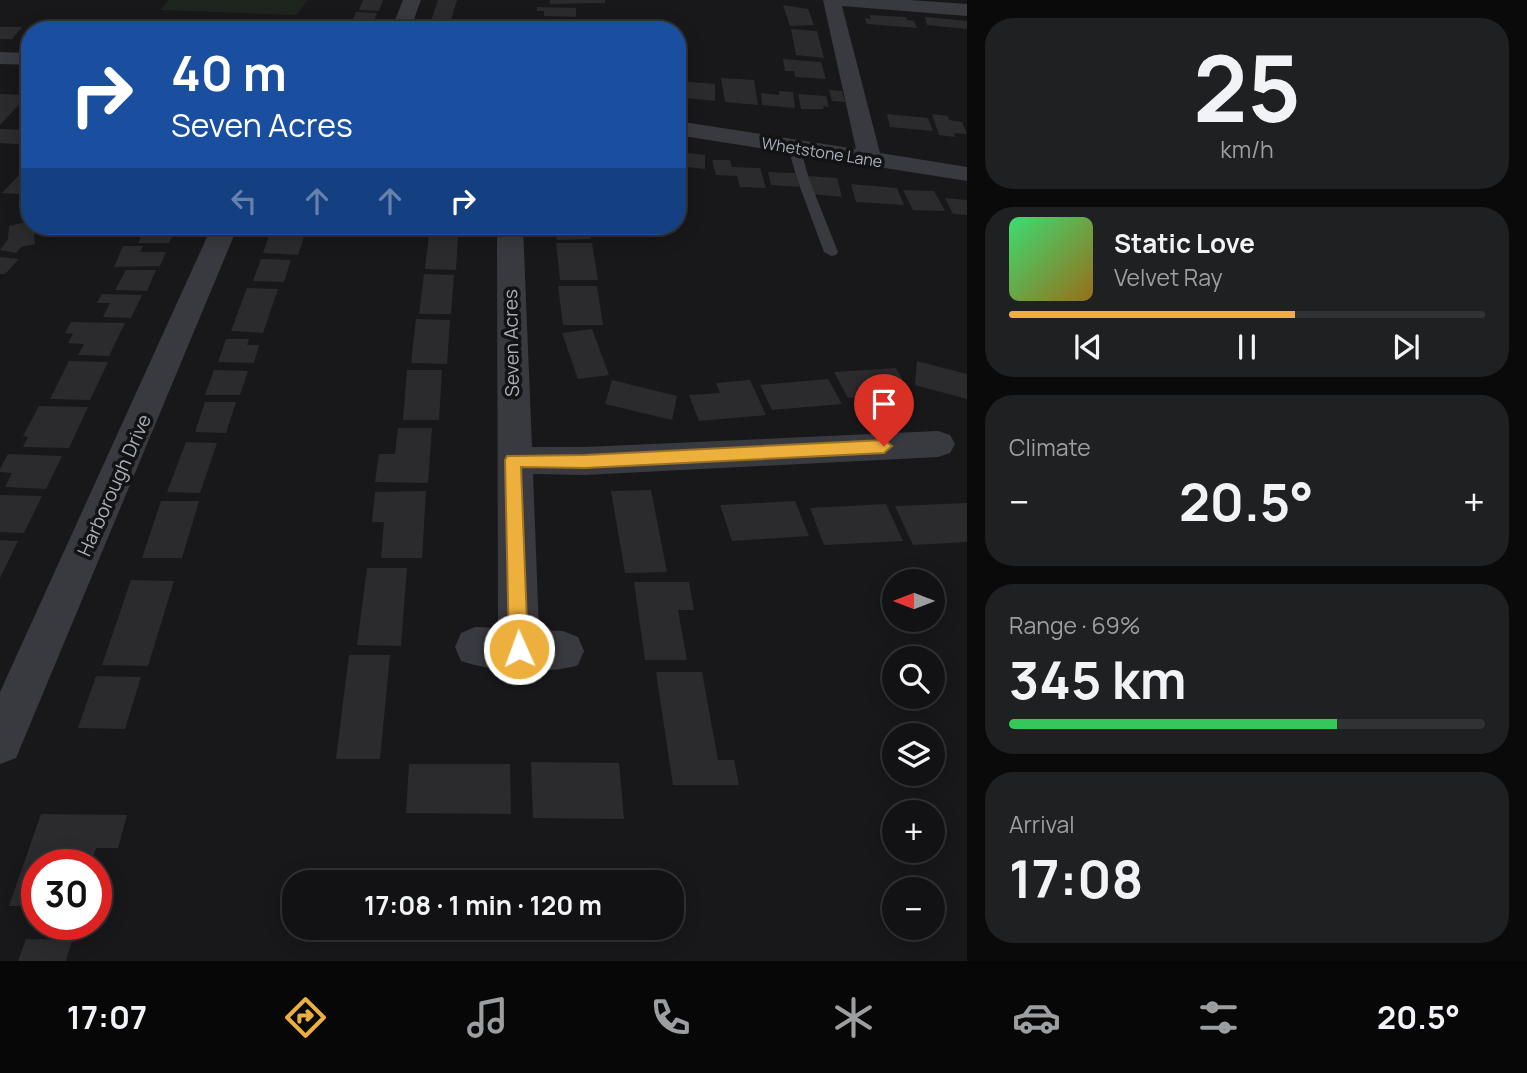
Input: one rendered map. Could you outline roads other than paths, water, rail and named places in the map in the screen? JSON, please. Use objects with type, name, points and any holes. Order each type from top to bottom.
[{"type":"street","points":[[404,21],[412,0]]},
{"type":"street","points":[[832,0],[870,160]]},
{"type":"street","points":[[840,0],[967,10]]},
{"type":"street","points":[[0,58],[21,59]]},
{"type":"street","name":"Whetstone Lane","points":[[686,129],[967,174]]},
{"type":"street","name":"Harborough Drive","points":[[0,742],[221,235]]},
{"type":"street","name":"Seven Acres","points":[[510,235],[519,649]]},
{"type":"street","points":[[513,460],[585,461],[938,444]]},
{"type":"street","points":[[475,647],[563,652]]},
{"type":"lane","points":[[794,147],[803,179],[831,252]]}]
